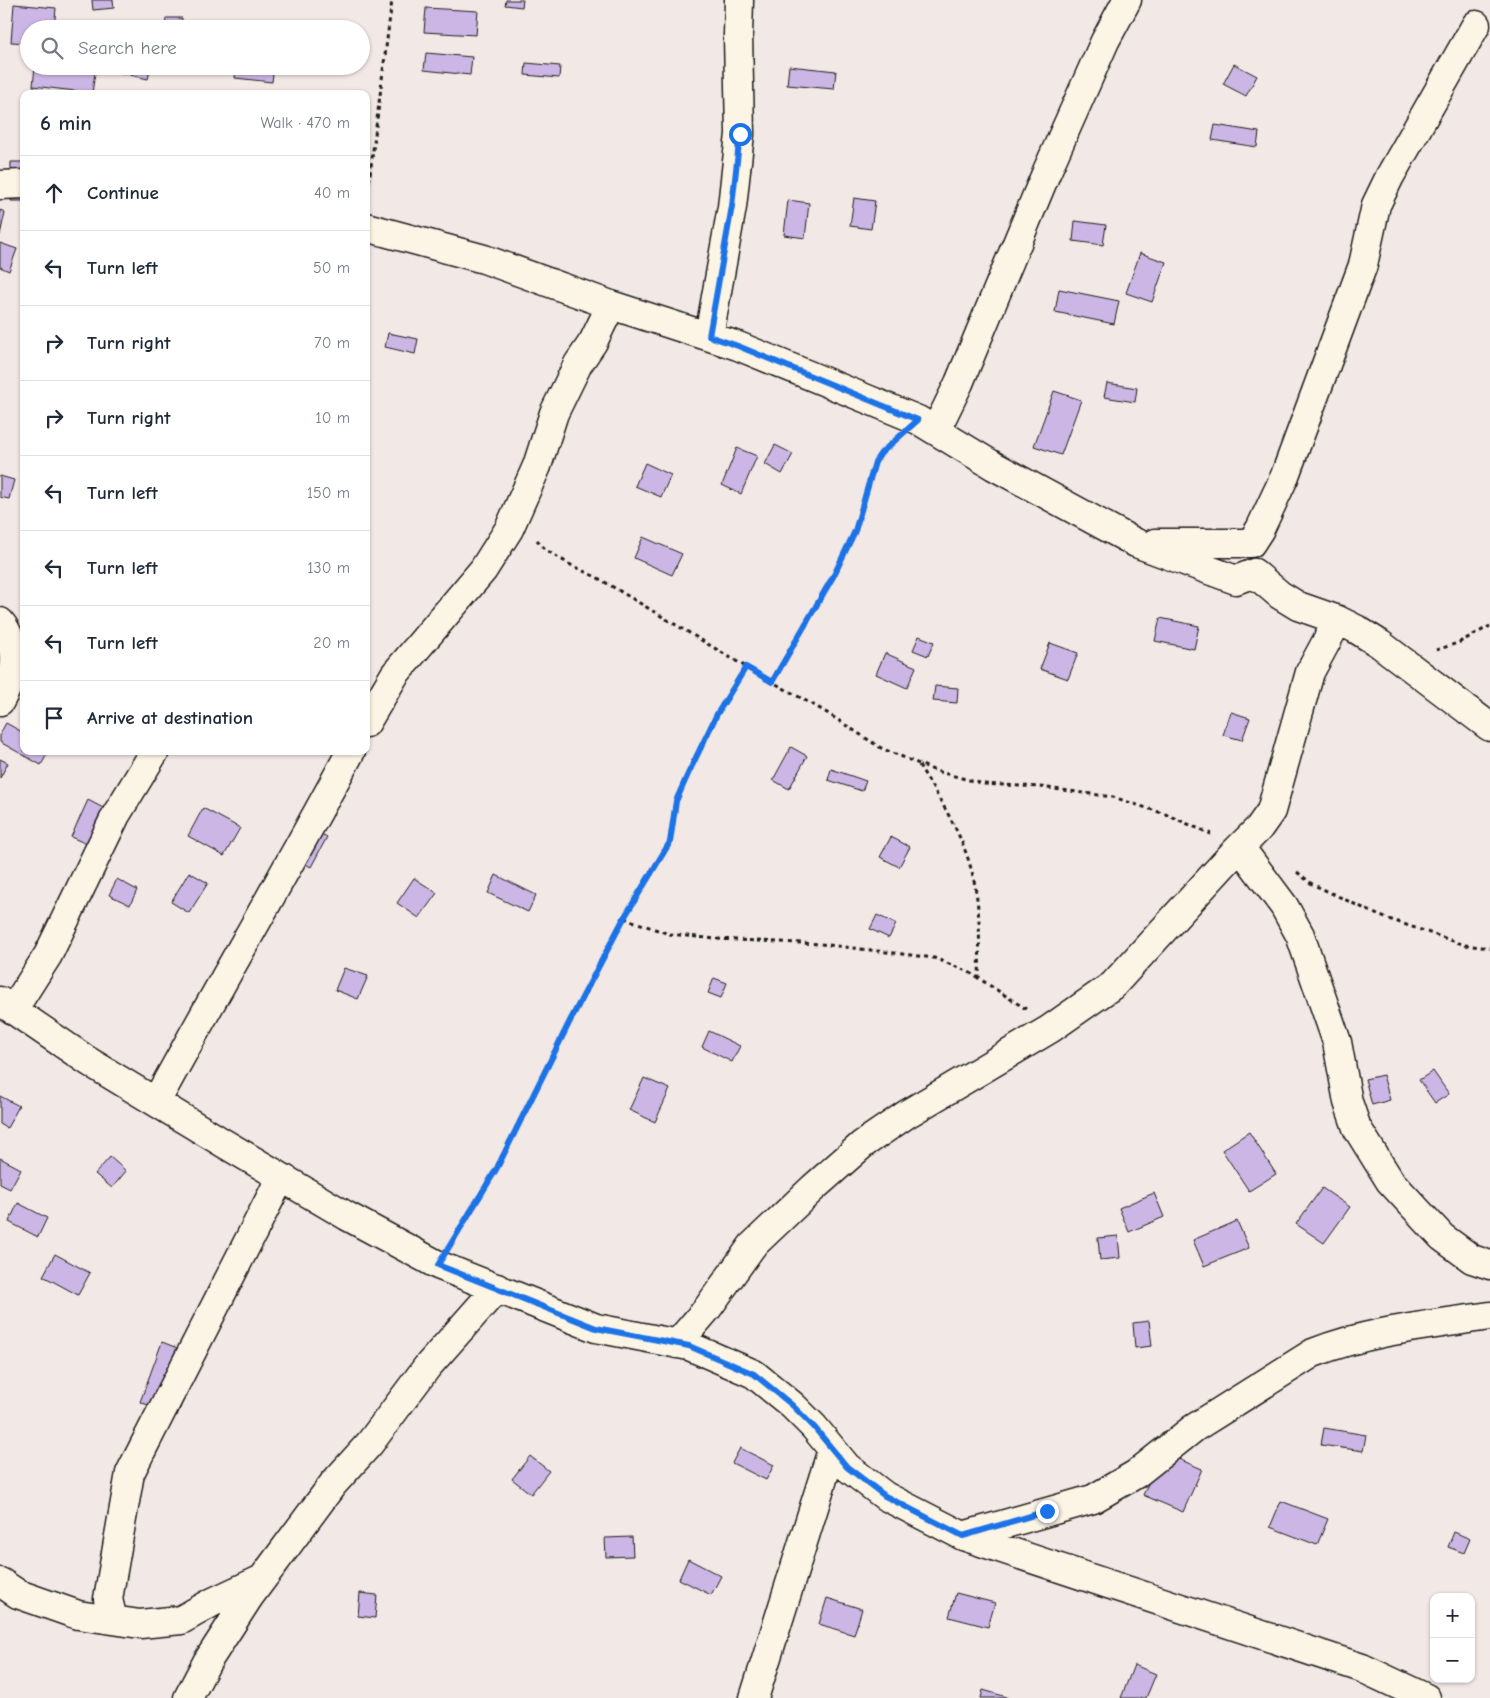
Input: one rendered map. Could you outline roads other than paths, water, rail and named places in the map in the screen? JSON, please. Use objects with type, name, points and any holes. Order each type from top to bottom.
[{"type":"street","points":[[709,336],[732,206],[740,134],[739,0]]},
{"type":"street","points":[[927,425],[959,383],[1047,171],[1105,41],[1127,0]]},
{"type":"street","points":[[1136,543],[1250,543],[1260,529],[1284,478],[1363,265],[1376,205],[1390,176],[1476,24]]},
{"type":"street","points":[[0,185],[20,184]]},
{"type":"street","points":[[370,228],[484,258],[611,305],[738,346],[927,425],[994,466],[1136,543],[1236,580],[1254,572],[1280,596],[1298,606],[1338,620],[1372,639],[1490,727]]},
{"type":"street","points":[[370,717],[395,674],[483,570],[509,529],[538,466],[554,414],[578,364],[593,342],[611,305]]},
{"type":"street","points":[[678,1344],[707,1309],[752,1246],[813,1188],[863,1144],[907,1114],[1050,1029],[1112,985],[1259,828],[1271,811],[1310,672],[1338,620]]},
{"type":"street","points":[[0,622],[4,626],[14,649],[14,666],[10,684],[0,701]]},
{"type":"street","points":[[153,755],[116,815],[48,955],[7,1006],[88,1061],[156,1102],[347,1216],[438,1265],[596,1328],[689,1346],[754,1374],[792,1405],[814,1427],[847,1467],[885,1496],[963,1536],[1362,1668],[1426,1698]]},
{"type":"street","points":[[156,1102],[349,755]]},
{"type":"street","points":[[1240,847],[1284,906],[1300,936],[1337,1042],[1348,1102],[1357,1128],[1390,1181],[1442,1237],[1472,1259],[1490,1265]]},
{"type":"street","points":[[113,1620],[108,1599],[130,1473],[281,1177]]},
{"type":"street","points":[[188,1698],[206,1662],[260,1580],[333,1484],[370,1443],[427,1367],[497,1288]]},
{"type":"street","points":[[963,1536],[1093,1499],[1136,1474],[1194,1428],[1313,1353],[1333,1345],[1397,1329],[1490,1316]]},
{"type":"street","points":[[754,1698],[832,1450]]},
{"type":"street","points":[[0,1582],[18,1594],[78,1614],[140,1624],[181,1620],[213,1602],[260,1580]]}]
